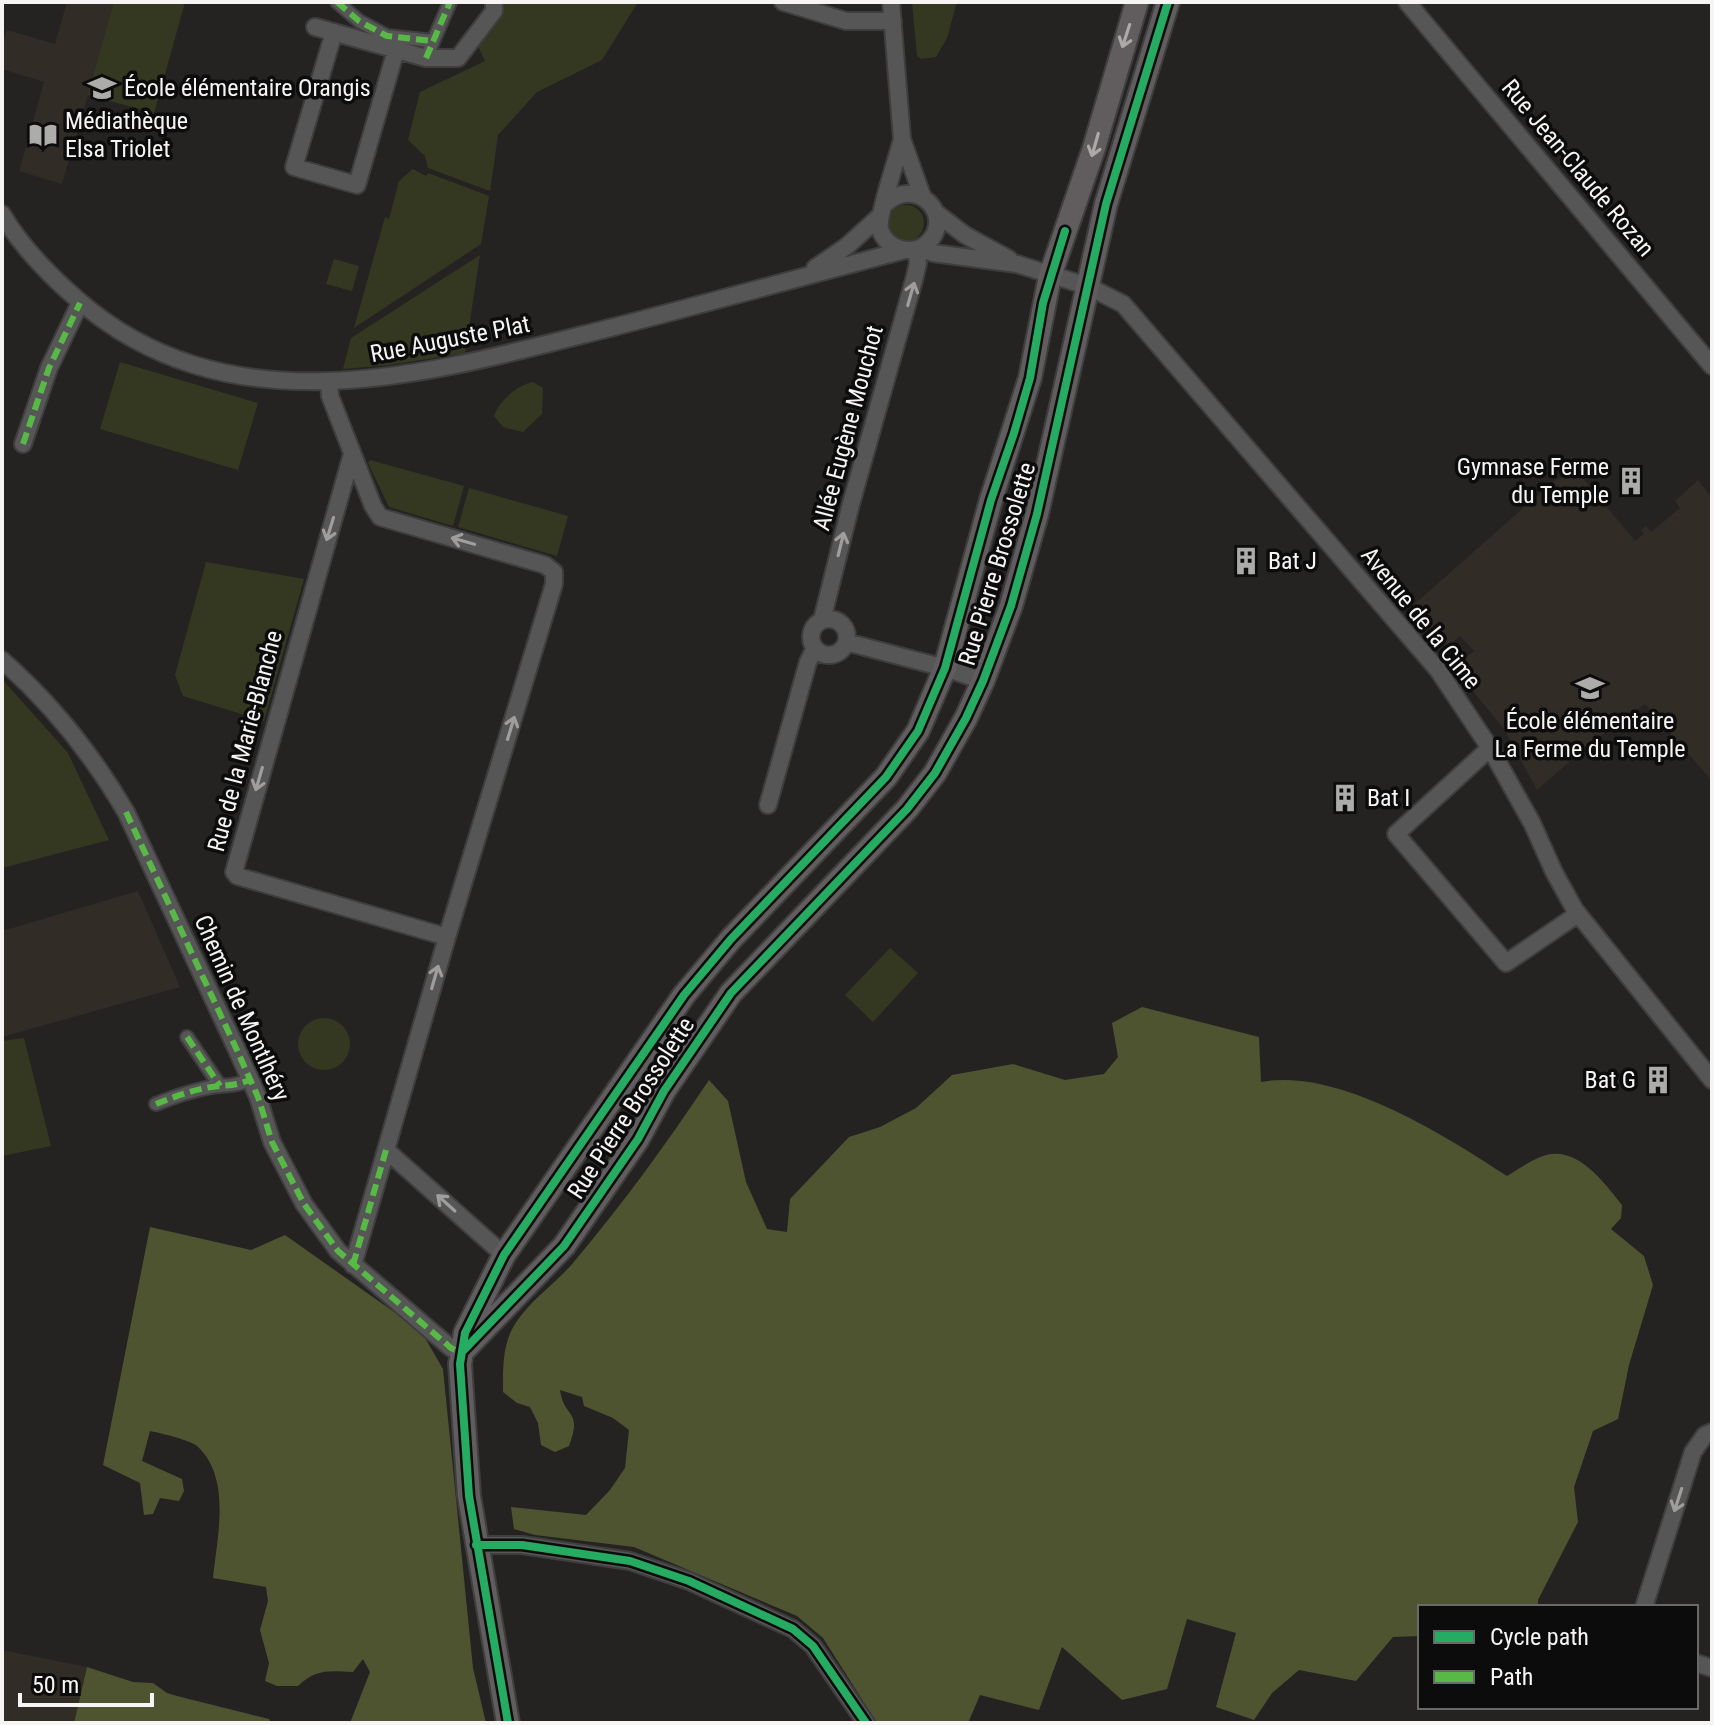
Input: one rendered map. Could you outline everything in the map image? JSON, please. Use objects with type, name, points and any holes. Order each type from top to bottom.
[{"type":"main road","name":"Rue Pierre Brossolette","points":[[508,1723],[476,1545],[463,1432],[460,1364],[465,1333],[504,1255],[588,1130],[691,987],[731,939],[868,798],[901,759],[931,704],[945,668],[991,500],[1030,378],[1050,276],[1094,148],[1137,2]]},
{"type":"main road","name":"Rue Pierre Brossolette","points":[[462,1353],[564,1246],[638,1139],[664,1091],[731,993],[890,828],[935,773],[966,718],[1011,606],[1045,486],[1054,431],[1106,204],[1168,2]]},
{"type":"street","points":[[337,2],[359,21],[387,36],[433,41]]},
{"type":"street","points":[[426,58],[450,2]]},
{"type":"street","points":[[315,27],[426,58],[458,58],[494,11],[494,2]]},
{"type":"street","points":[[783,2],[846,21],[893,21]]},
{"type":"street","points":[[891,2],[902,139],[923,198],[935,212],[965,235],[1017,264]]},
{"type":"street","name":"Rue Jean-Claude Rozan","points":[[1407,2],[1712,366]]},
{"type":"street","points":[[334,32],[294,167],[357,185],[396,50]]},
{"type":"street","points":[[902,139],[882,211],[883,236],[892,246],[1017,264]]},
{"type":"street","points":[[882,211],[898,195],[915,194],[923,198]]},
{"type":"street","name":"Rue Auguste Plat","points":[[804,276],[847,246],[882,211]]},
{"type":"street","points":[[914,249],[927,243],[936,229],[935,212]]},
{"type":"street","name":"Rue Auguste Plat","points":[[2,214],[55,281],[108,325],[177,358],[209,369],[270,380],[329,382],[402,376],[513,354],[914,249]]},
{"type":"street","name":"Allée Eugène Mouchot","points":[[768,805],[808,662],[815,648],[811,632],[822,620],[914,280],[918,263],[914,249]]},
{"type":"street","name":"Avenue de la Cime","points":[[1017,264],[1087,286],[1114,298],[1129,311],[1438,670],[1490,748],[1578,914],[1712,1080]]},
{"type":"street","points":[[23,444],[49,368],[80,303]]},
{"type":"street","points":[[329,382],[330,396],[380,517],[545,565],[554,572],[554,584],[447,937],[353,1265]]},
{"type":"street","name":"Rue de la Marie-Blanche","points":[[352,454],[234,872],[237,876],[447,937]]},
{"type":"street","points":[[815,648],[830,655],[840,651],[846,642],[846,631],[839,622],[822,620]]},
{"type":"street","points":[[846,642],[983,681]]},
{"type":"street","name":"Chemin de Montlhéry","points":[[2,660],[53,709],[110,784],[140,839],[250,1080],[287,1175],[320,1229],[353,1265],[451,1348],[462,1353]]},
{"type":"street","points":[[1490,748],[1396,834],[1506,963],[1578,914]]},
{"type":"street","points":[[187,1037],[220,1086]]},
{"type":"street","points":[[156,1104],[182,1094],[220,1086],[232,1087],[250,1080]]},
{"type":"street","points":[[386,1150],[504,1255]]},
{"type":"street","points":[[1645,1605],[1693,1452],[1705,1435],[1712,1432]]},
{"type":"street","points":[[476,1545],[522,1545],[630,1561],[689,1581],[793,1629],[813,1646],[866,1723]]},
{"type":"shaded area","name":"École élémentaire Orangis","points":[[67,2],[185,2],[154,113],[88,95],[62,184],[19,171],[44,82],[2,69],[2,46],[7,30],[55,44]]},
{"type":"shaded area","points":[[1577,471],[1635,541],[1644,534],[1641,530],[1646,526],[1651,532],[1680,508],[1675,501],[1698,480],[1712,498],[1712,781],[1645,704],[1591,743],[1537,790],[1504,729],[1453,667],[1474,651],[1460,636],[1446,648],[1410,608],[1554,481]]},
{"type":"shaded area","points":[[138,891],[180,987],[2,1037],[2,931]]},
{"type":"shaded area","points":[[2,1650],[87,1667],[74,1723],[2,1723]]},
{"type":"green space","points":[[114,2],[185,2],[154,113],[88,95]]},
{"type":"green space","points":[[501,2],[638,2],[602,60],[537,92],[498,135],[490,191],[428,168],[425,156],[408,140],[420,92],[485,61],[477,44]]},
{"type":"green space","points":[[912,2],[957,2],[947,38],[936,57],[921,59],[917,56]]},
{"type":"green space","points":[[413,169],[489,196],[481,244],[354,328],[385,217],[389,219],[399,181]]},
{"type":"green space","points":[[906,205],[919,210],[924,223],[919,236],[906,241],[893,236],[888,223],[893,210]]},
{"type":"green space","points":[[480,255],[465,353],[343,369],[351,338]]},
{"type":"green space","points":[[334,259],[359,266],[352,291],[326,284]]},
{"type":"green space","points":[[120,362],[258,403],[238,470],[100,429]]},
{"type":"green space","points":[[533,382],[543,388],[542,414],[523,432],[503,427],[494,416],[504,399]]},
{"type":"green space","points":[[370,460],[464,486],[453,526],[389,507],[368,463]]},
{"type":"green space","points":[[469,488],[568,516],[557,556],[458,527]]},
{"type":"green space","points":[[206,562],[304,579],[264,721],[183,696],[175,675]]},
{"type":"green space","points":[[2,679],[68,753],[109,840],[2,868]]},
{"type":"green space","points":[[890,948],[918,973],[873,1022],[845,995]]},
{"type":"green space","points":[[1142,1007],[1259,1037],[1261,1082],[1291,1080],[1356,1094],[1422,1124],[1507,1176],[1546,1155],[1569,1156],[1590,1169],[1622,1205],[1621,1218],[1611,1229],[1644,1256],[1653,1285],[1629,1365],[1618,1419],[1593,1431],[1574,1487],[1578,1522],[1538,1605],[1418,1605],[1418,1636],[1393,1637],[1356,1681],[1299,1670],[1272,1693],[1254,1720],[1216,1707],[1236,1633],[1187,1619],[1167,1689],[1122,1700],[1062,1647],[1039,1710],[980,1695],[968,1723],[877,1723],[823,1638],[797,1616],[634,1547],[535,1535],[514,1529],[511,1507],[586,1515],[610,1490],[625,1468],[629,1430],[613,1418],[584,1406],[582,1397],[560,1390],[574,1426],[569,1446],[555,1452],[541,1445],[538,1423],[530,1407],[517,1403],[503,1392],[504,1355],[508,1338],[523,1313],[566,1270],[609,1219],[709,1080],[728,1101],[746,1182],[767,1229],[787,1232],[790,1199],[849,1137],[880,1127],[916,1108],[952,1075],[1013,1064],[1065,1080],[1104,1074],[1118,1057],[1112,1023]]},
{"type":"green space","points":[[324,1018],[342,1026],[350,1044],[342,1062],[324,1070],[306,1062],[298,1044],[306,1026]]},
{"type":"green space","points":[[24,1038],[51,1146],[2,1156],[2,1041]]},
{"type":"green space","points":[[150,1227],[251,1250],[285,1235],[421,1331],[443,1369],[473,1668],[486,1723],[350,1723],[370,1672],[363,1659],[353,1672],[323,1672],[298,1686],[277,1686],[265,1681],[269,1663],[260,1630],[268,1601],[266,1587],[213,1578],[220,1509],[215,1474],[208,1459],[193,1444],[150,1431],[142,1461],[182,1479],[184,1491],[179,1501],[160,1498],[153,1514],[144,1515],[140,1483],[103,1465]]},
{"type":"green space","points":[[87,1667],[133,1682],[153,1683],[167,1693],[269,1719],[271,1723],[74,1723]]},
{"type":"marked path","points":[[337,2],[359,21],[387,36],[433,41]]},
{"type":"marked path","points":[[426,58],[450,2]]},
{"type":"marked path","points":[[23,444],[49,368],[80,303]]},
{"type":"marked path","points":[[126,812],[258,1097],[272,1142],[304,1204],[338,1251],[451,1348],[462,1353]]},
{"type":"marked path","points":[[187,1037],[220,1086]]},
{"type":"marked path","points":[[156,1104],[195,1090],[250,1080]]},
{"type":"marked path","points":[[353,1265],[386,1150]]},
{"type":"cycle path","points":[[464,1350],[564,1246],[638,1139],[664,1091],[731,993],[907,809],[935,773],[966,718],[1011,606],[1037,514],[1106,204],[1168,2]]},
{"type":"cycle path","points":[[508,1723],[469,1496],[460,1364],[465,1333],[504,1255],[684,995],[731,939],[886,777],[918,731],[945,668],[991,500],[1030,378],[1043,303],[1065,231]]},
{"type":"cycle path","points":[[476,1545],[522,1545],[630,1561],[689,1581],[793,1629],[813,1646],[866,1723]]},
{"type":"place","name":"École élémentaire Orangis","points":[[102,88]]},
{"type":"place","name":"Médiathèque Elsa Triolet","points":[[43,135]]},
{"type":"place","name":"Gymnase Ferme du Temple","points":[[1631,481]]},
{"type":"place","name":"Bat J","points":[[1246,561]]},
{"type":"place","name":"École élémentaire La Ferme du Temple","points":[[1590,688]]},
{"type":"place","name":"Bat I","points":[[1345,798]]},
{"type":"place","name":"Bat G","points":[[1658,1080]]}]
